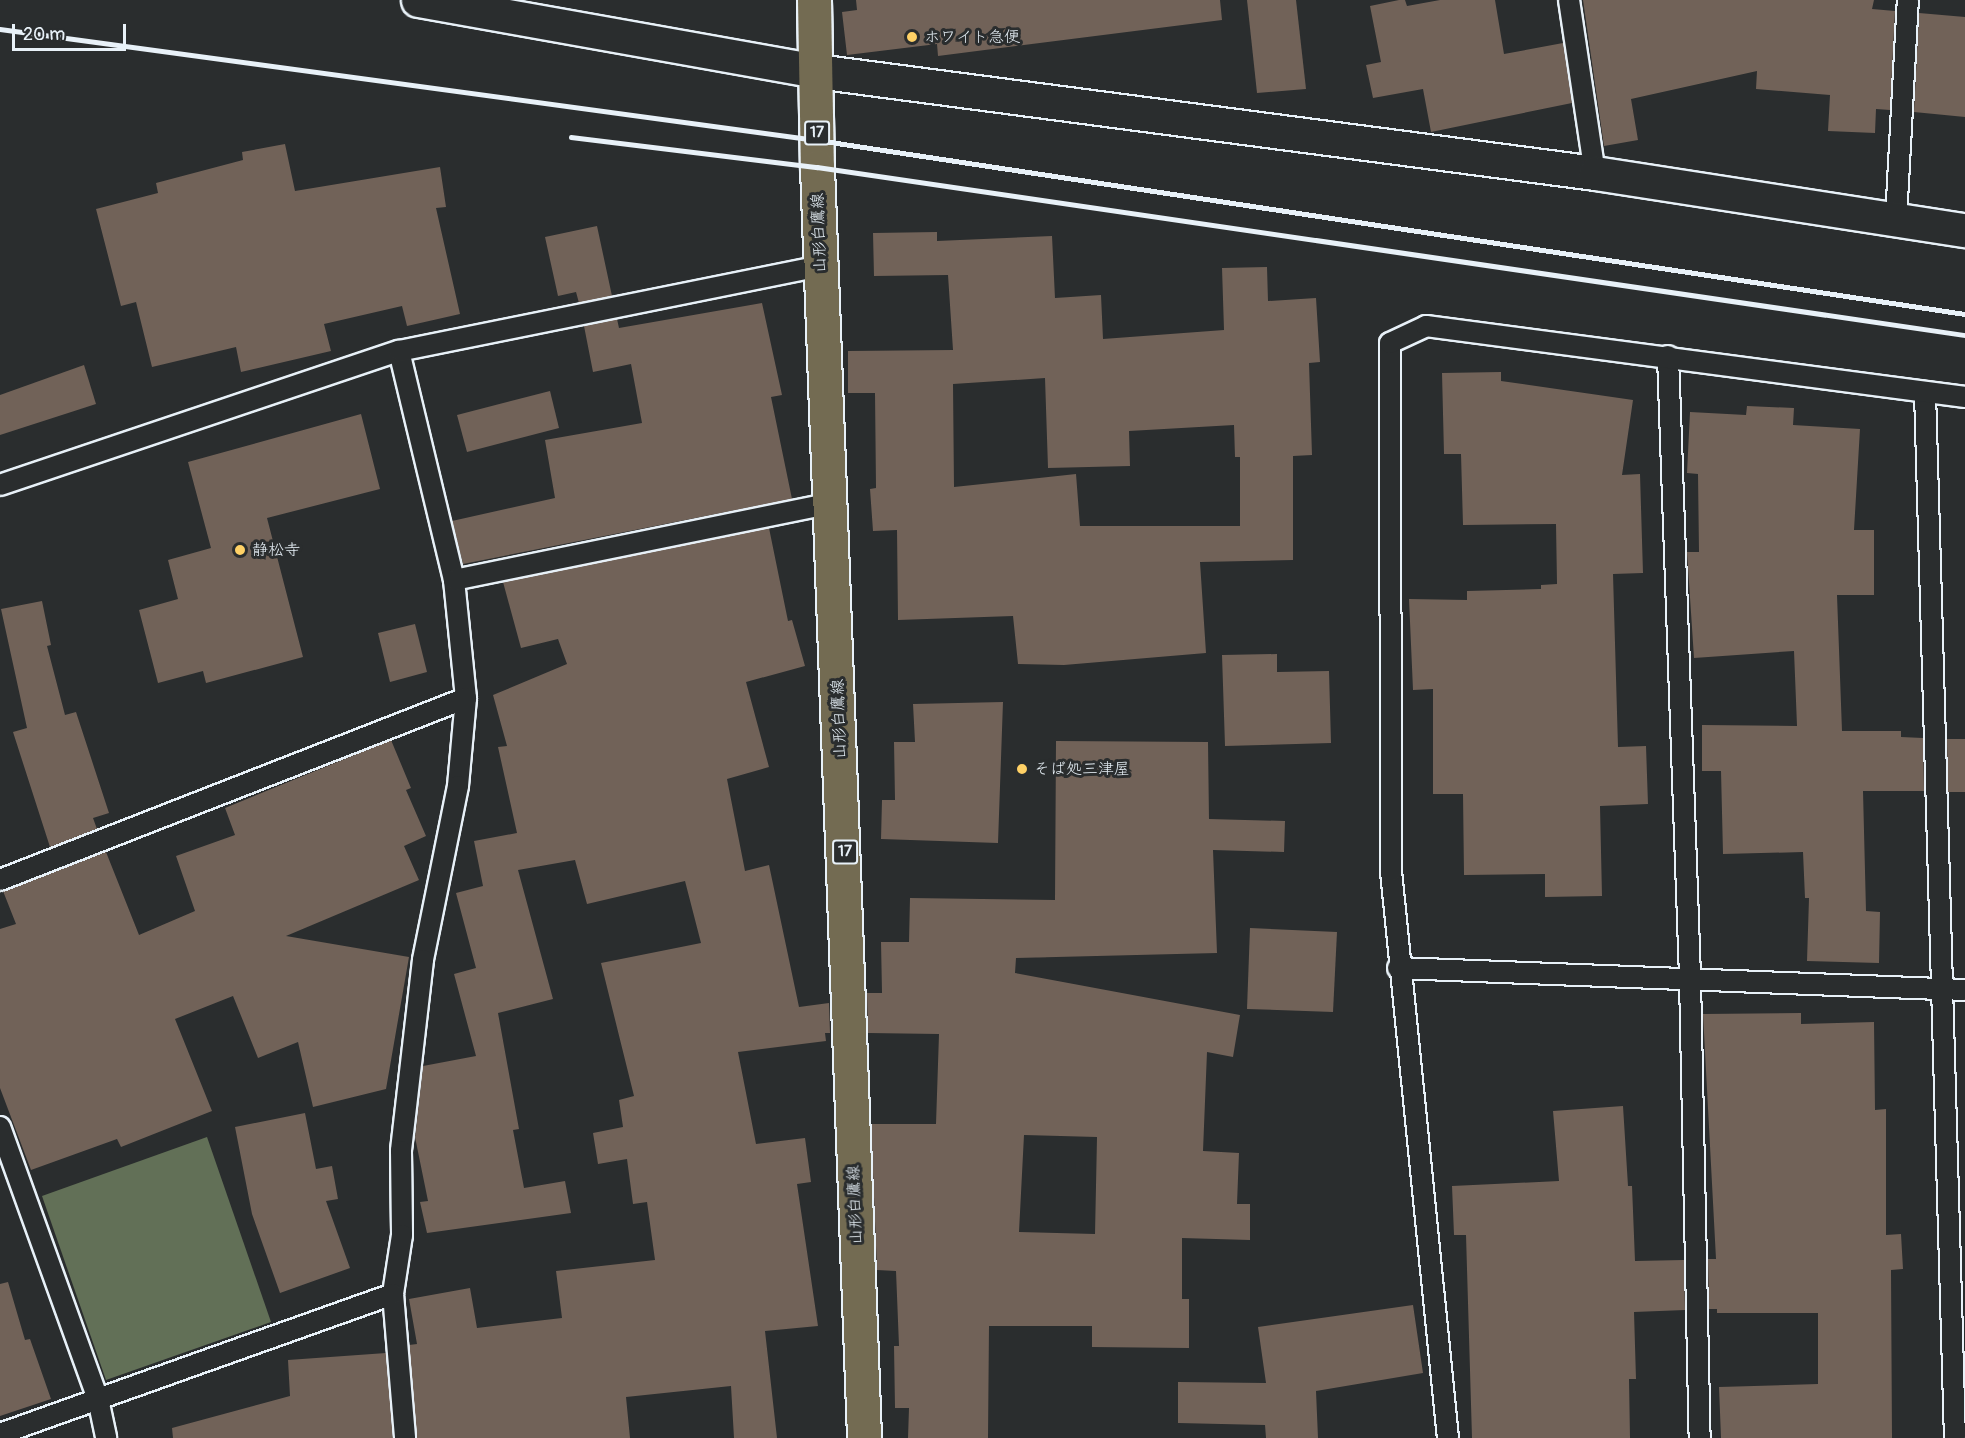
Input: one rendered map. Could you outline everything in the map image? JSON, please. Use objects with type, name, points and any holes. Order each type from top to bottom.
[{"type":"main road","name":"山形白鷹線","points":[[814,0],[820,266],[864,1438]]},
{"type":"street","points":[[435,2],[816,71],[1594,172],[1965,230]]},
{"type":"lane","points":[[1569,0],[1594,172]]},
{"type":"lane","points":[[1896,219],[1908,0]]},
{"type":"lane","points":[[0,485],[399,351],[820,266]]},
{"type":"lane","points":[[1448,1438],[1398,968],[1391,871],[1387,429],[1390,343],[1426,326],[1668,356],[1965,397]]},
{"type":"lane","points":[[399,351],[454,580],[466,698],[458,786],[423,960],[401,1151],[402,1235],[393,1294],[405,1438]]},
{"type":"lane","points":[[1668,356],[1690,978],[1700,1438]]},
{"type":"lane","points":[[1925,392],[1944,989],[1955,1438]]},
{"type":"lane","points":[[454,580],[829,504]]},
{"type":"lane","points":[[0,880],[466,698]]},
{"type":"lane","points":[[1398,968],[1965,990]]},
{"type":"lane","points":[[0,1127],[98,1399],[106,1438]]},
{"type":"lane","points":[[0,1434],[393,1294]]},
{"type":"green space","points":[[207,1137],[271,1322],[106,1380],[42,1196]]},
{"type":"building","points":[[856,0],[1220,0],[1222,20],[938,56],[937,44],[847,55],[842,12],[857,10]]},
{"type":"building","points":[[1247,0],[1296,0],[1306,89],[1257,93]]},
{"type":"building","points":[[1405,0],[1407,6],[1440,0],[1495,0],[1504,54],[1563,43],[1572,103],[1431,132],[1423,89],[1373,98],[1366,65],[1381,62],[1370,6]]},
{"type":"building","points":[[1583,0],[1874,0],[1872,9],[1895,11],[1890,110],[1876,109],[1875,133],[1828,131],[1830,95],[1756,89],[1757,71],[1631,99],[1638,140],[1604,146]]},
{"type":"building","points":[[1919,13],[1965,17],[1965,117],[1914,112]]},
{"type":"building","points":[[285,144],[295,191],[440,167],[446,207],[436,208],[460,314],[407,326],[402,306],[324,324],[331,351],[241,372],[236,347],[152,367],[136,302],[121,306],[96,209],[158,193],[156,183],[243,160],[242,152]]},
{"type":"building","points":[[597,226],[612,296],[579,303],[576,292],[558,296],[545,237]]},
{"type":"building","points":[[937,232],[937,241],[1052,236],[1055,298],[1101,295],[1103,339],[1224,330],[1222,268],[1267,267],[1268,301],[1316,298],[1320,362],[1309,363],[1312,455],[1293,456],[1293,560],[1200,562],[1206,653],[1064,665],[1018,664],[1013,616],[898,620],[897,530],[873,531],[870,489],[876,488],[875,393],[848,393],[848,351],[953,350],[948,275],[874,276],[873,233]],"holes":[[[1045,378],[1048,468],[1130,466],[1129,431],[1234,425],[1235,457],[1240,457],[1240,526],[1080,526],[1076,474],[954,487],[953,384]]]},
{"type":"building","points":[[762,303],[782,395],[771,397],[792,499],[463,564],[452,521],[555,498],[545,440],[642,423],[631,364],[593,372],[584,326],[617,319],[619,328]]},
{"type":"building","points":[[84,365],[96,404],[0,435],[0,395]]},
{"type":"building","points":[[1501,372],[1501,381],[1633,400],[1622,475],[1640,474],[1643,573],[1613,574],[1618,747],[1646,746],[1648,804],[1600,806],[1602,896],[1545,897],[1545,874],[1464,875],[1463,794],[1433,794],[1433,689],[1413,690],[1409,599],[1467,600],[1467,591],[1541,589],[1541,585],[1557,584],[1556,524],[1463,525],[1461,454],[1444,454],[1442,373]]},
{"type":"building","points":[[550,391],[559,428],[467,452],[457,415]]},
{"type":"building","points":[[1747,406],[1794,408],[1793,425],[1860,429],[1854,530],[1874,530],[1874,595],[1837,595],[1842,731],[1901,731],[1901,737],[1923,738],[1924,791],[1863,791],[1866,911],[1880,912],[1879,963],[1807,961],[1809,898],[1805,898],[1803,852],[1723,854],[1721,771],[1702,771],[1702,725],[1797,726],[1794,651],[1694,658],[1687,552],[1699,552],[1698,474],[1687,473],[1690,412],[1746,415]]},
{"type":"building","name":"静松寺","points":[[361,414],[380,489],[267,518],[303,657],[206,683],[203,671],[158,683],[139,610],[178,599],[168,560],[211,548],[188,462]]},
{"type":"building","points":[[769,528],[788,621],[792,620],[805,666],[746,682],[769,767],[727,779],[745,871],[769,865],[799,1007],[829,1003],[830,1033],[825,1033],[826,1041],[738,1052],[756,1144],[805,1138],[811,1182],[797,1184],[818,1326],[765,1331],[777,1438],[734,1438],[731,1386],[626,1397],[630,1438],[417,1438],[409,1345],[417,1344],[409,1299],[470,1288],[477,1328],[562,1318],[556,1271],[655,1260],[647,1202],[633,1204],[627,1159],[598,1164],[593,1133],[623,1127],[619,1100],[634,1096],[601,963],[701,943],[685,881],[587,904],[575,860],[518,870],[553,999],[498,1013],[519,1129],[513,1130],[524,1188],[565,1181],[571,1213],[427,1233],[420,1202],[428,1201],[415,1137],[423,1066],[476,1056],[454,974],[476,968],[456,893],[483,886],[474,841],[517,833],[498,747],[507,746],[493,695],[567,664],[558,639],[521,648],[503,582]]},
{"type":"building","points":[[42,601],[51,645],[47,646],[65,715],[76,712],[109,813],[93,818],[97,829],[50,847],[13,732],[27,728],[1,609]]},
{"type":"building","points":[[415,624],[427,672],[390,682],[378,633]]},
{"type":"building","points":[[1277,654],[1277,672],[1329,671],[1331,743],[1225,746],[1222,655]]},
{"type":"building","points":[[1003,702],[998,843],[881,839],[882,800],[895,800],[894,742],[915,742],[913,704]]},
{"type":"building","points":[[1947,739],[1965,739],[1965,792],[1948,792]]},
{"type":"building","points":[[391,740],[411,788],[406,790],[426,836],[404,846],[419,880],[286,936],[409,957],[386,1089],[313,1107],[298,1042],[258,1058],[233,996],[175,1019],[212,1111],[121,1147],[117,1139],[31,1170],[0,1088],[0,929],[16,924],[3,891],[106,852],[139,935],[195,911],[176,856],[235,835],[225,808]]},
{"type":"building","points":[[1056,741],[1208,742],[1209,819],[1285,821],[1284,852],[1213,850],[1217,953],[1016,958],[1015,973],[1240,1015],[1233,1057],[1207,1052],[1203,1151],[1239,1153],[1237,1204],[1250,1204],[1250,1240],[1182,1238],[1182,1299],[1189,1299],[1189,1348],[1092,1347],[1092,1326],[989,1326],[988,1438],[908,1438],[909,1408],[895,1408],[894,1346],[899,1346],[896,1271],[877,1270],[871,1124],[936,1124],[939,1034],[868,1033],[867,993],[882,993],[881,942],[909,942],[910,898],[1055,900]],"holes":[[[1024,1135],[1097,1137],[1095,1234],[1019,1232]]]},
{"type":"building","points":[[1250,928],[1337,932],[1333,1012],[1247,1009]]},
{"type":"building","points":[[1801,1013],[1801,1024],[1874,1022],[1875,1110],[1886,1109],[1886,1235],[1901,1234],[1903,1269],[1891,1270],[1892,1438],[1721,1438],[1719,1387],[1818,1384],[1818,1313],[1717,1313],[1717,1309],[1709,1309],[1708,1259],[1716,1259],[1703,1014]]},
{"type":"building","points":[[1623,1106],[1628,1186],[1632,1186],[1635,1261],[1684,1260],[1685,1310],[1634,1312],[1636,1379],[1629,1379],[1630,1438],[1472,1438],[1466,1235],[1454,1235],[1452,1186],[1559,1181],[1553,1111]]},
{"type":"building","points":[[305,1113],[316,1169],[332,1166],[338,1199],[326,1201],[350,1268],[280,1293],[252,1214],[235,1127]]},
{"type":"building","points":[[8,1282],[25,1340],[30,1339],[51,1399],[0,1416],[0,1284]]},
{"type":"building","points":[[1413,1305],[1423,1373],[1316,1391],[1318,1438],[1266,1438],[1265,1425],[1178,1423],[1178,1382],[1266,1383],[1258,1327]]},
{"type":"building","points":[[386,1353],[393,1438],[173,1438],[172,1428],[290,1396],[288,1360]]},
{"type":"railway","points":[[0,29],[817,140],[1965,314]]},
{"type":"railway","points":[[571,137],[817,167],[1965,335]]},
{"type":"place","name":"ホワイト急便","points":[[912,37]]},
{"type":"place","name":"静松寺","points":[[240,550]]},
{"type":"place","name":"そば処三津屋","points":[[1022,769]]}]
